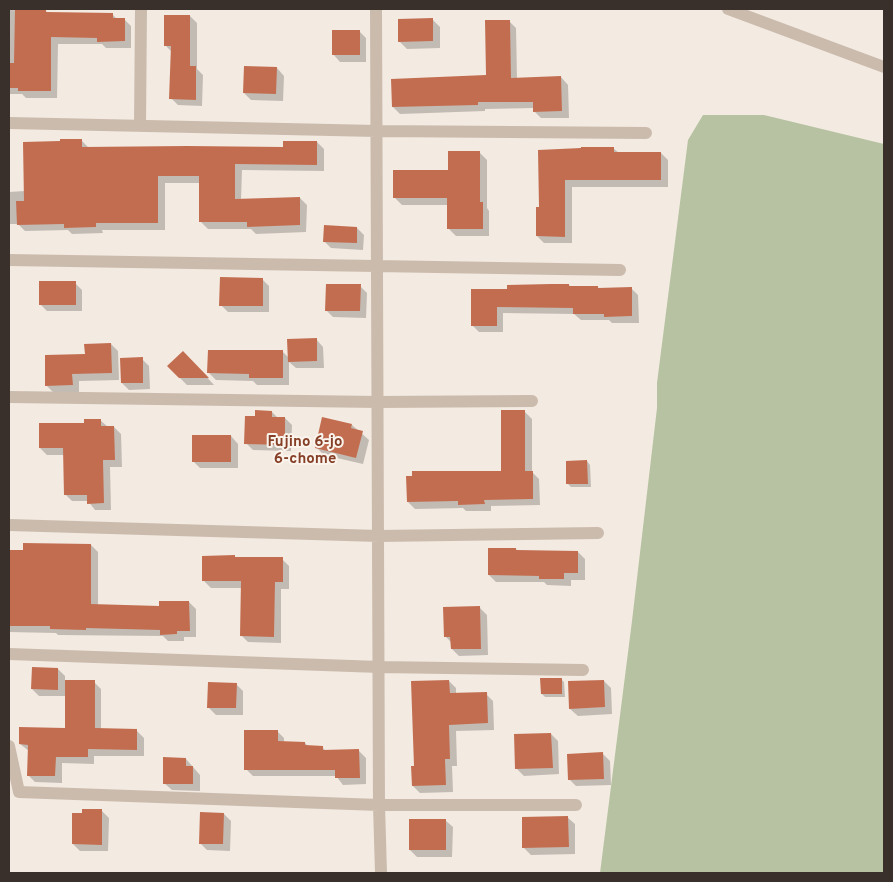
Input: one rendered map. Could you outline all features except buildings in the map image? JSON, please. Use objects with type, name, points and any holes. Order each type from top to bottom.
[{"type":"street","points":[[140,125],[141,9]]},
{"type":"street","points":[[376,9],[380,667],[379,805],[381,873]]},
{"type":"street","points":[[728,9],[746,11],[884,67]]},
{"type":"street","points":[[9,122],[377,131],[646,133]]},
{"type":"street","points":[[9,260],[620,270]]},
{"type":"street","points":[[9,397],[378,402],[532,401]]},
{"type":"street","points":[[9,525],[379,536],[598,533]]},
{"type":"street","points":[[9,654],[380,667],[583,670]]},
{"type":"street","points":[[9,746],[19,792],[379,805],[576,805]]},
{"type":"green space","points":[[703,115],[764,115],[884,144],[884,873],[600,873],[657,408],[657,383],[688,140]]},
{"type":"district","name":"Fujino 6-jo 6-chome","points":[[305,452]]}]
